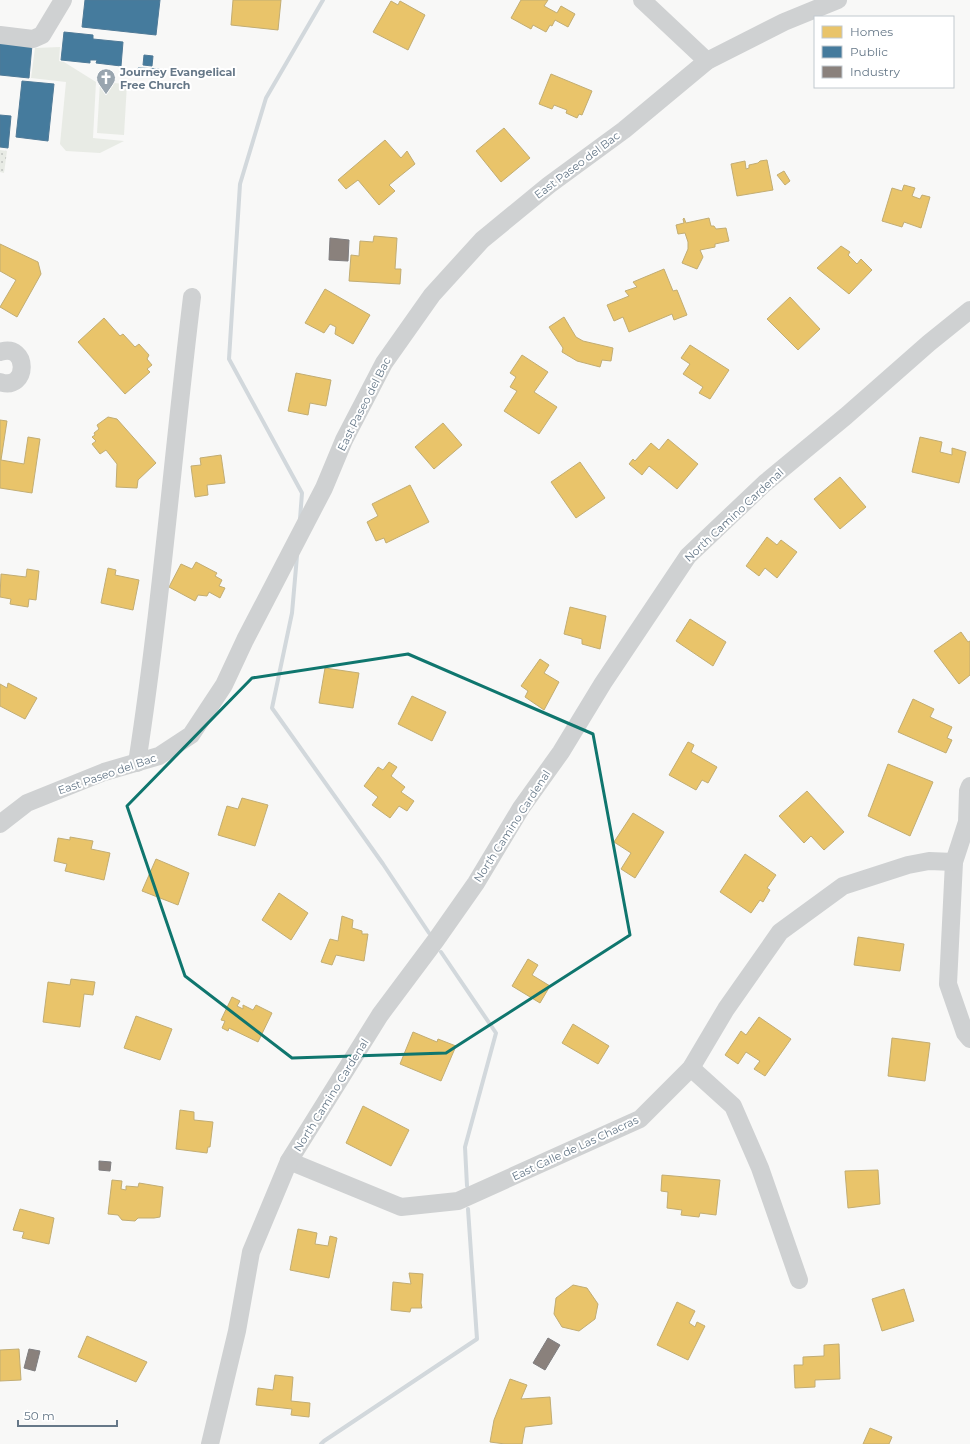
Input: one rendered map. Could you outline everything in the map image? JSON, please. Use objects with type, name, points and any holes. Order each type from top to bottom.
[{"type":"street","points":[[0,36],[33,39],[42,35],[63,0]]},
{"type":"street","points":[[642,0],[707,61]]},
{"type":"street","name":"East Paseo del Bac","points":[[0,824],[27,803],[102,773],[159,756],[191,735],[224,685],[245,640],[324,488],[344,440],[384,363],[432,295],[482,240],[549,185],[624,130],[707,61],[784,22],[838,0]]},
{"type":"street","points":[[137,762],[161,575],[192,297]]},
{"type":"street","name":"North Camino Cardenal","points":[[210,1444],[237,1331],[251,1252],[289,1161],[380,1015],[473,888],[521,808],[561,752],[603,683],[688,556],[765,483],[846,416],[929,343],[970,310]]},
{"type":"street","points":[[0,352],[8,350],[14,352],[19,357],[22,369],[20,375],[14,382],[9,384],[0,382]]},
{"type":"street","points":[[970,786],[968,791],[968,819],[954,862],[948,984],[965,1033],[970,1040]]},
{"type":"street","name":"East Calle de Las Chacras","points":[[289,1161],[401,1207],[458,1201],[640,1119],[691,1068],[726,1009],[780,932],[843,886],[908,865],[929,861],[954,862]]},
{"type":"street","points":[[691,1068],[733,1106],[760,1168],[799,1280]]},
{"type":"highlighted area","points":[[408,654],[593,734],[630,935],[446,1053],[292,1058],[185,976],[127,806],[252,678]]},
{"type":"shaded area","points":[[60,47],[59,61],[64,62],[96,82],[93,138],[124,141],[100,153],[66,151],[60,144],[66,82],[31,78],[35,48]]},
{"type":"shaded area","points":[[100,82],[127,84],[124,135],[97,133]]},
{"type":"shaded area","points":[[0,150],[7,151],[4,173],[0,172]]},
{"type":"building: Homes","points":[[233,0],[281,0],[278,30],[231,25]]},
{"type":"building: Homes","points":[[521,0],[548,0],[544,6],[557,13],[561,6],[575,14],[568,27],[555,20],[546,32],[533,25],[531,29],[511,18]]},
{"type":"building: Homes","points":[[391,1],[398,5],[400,1],[425,15],[408,50],[373,32]]},
{"type":"building: Homes","points":[[551,74],[592,91],[582,115],[579,114],[577,118],[566,113],[567,110],[554,105],[552,109],[539,104]]},
{"type":"building: Homes","points":[[504,128],[530,158],[501,182],[476,151]]},
{"type":"building: Homes","points":[[385,140],[401,158],[407,151],[415,164],[389,185],[395,191],[379,205],[358,180],[346,189],[338,180]]},
{"type":"building: Homes","points":[[767,160],[773,190],[737,196],[731,164],[745,161],[746,169],[749,168],[749,165]]},
{"type":"building: Homes","points":[[784,171],[790,181],[785,185],[777,175]]},
{"type":"building: Homes","points":[[904,185],[915,188],[912,196],[920,199],[922,195],[930,197],[921,228],[904,222],[902,227],[882,221],[892,188],[902,191]]},
{"type":"building: Homes","points":[[684,218],[686,223],[709,218],[711,226],[714,226],[716,229],[726,228],[729,241],[715,244],[715,247],[700,250],[703,257],[697,269],[682,263],[688,249],[688,242],[685,233],[678,234],[676,225],[684,223]]},
{"type":"building: Homes","points":[[374,236],[397,238],[395,269],[401,269],[400,284],[349,281],[351,255],[359,256],[360,241],[373,242]]},
{"type":"building: Homes","points":[[0,244],[38,262],[41,274],[17,317],[0,307],[16,280],[0,271]]},
{"type":"building: Homes","points":[[841,246],[850,252],[848,255],[857,264],[861,259],[872,270],[849,294],[817,268]]},
{"type":"building: Homes","points":[[664,269],[673,291],[677,290],[687,315],[674,320],[672,314],[629,332],[623,317],[614,321],[607,305],[629,296],[625,291],[637,287],[633,282]]},
{"type":"building: Homes","points":[[325,289],[370,315],[353,344],[335,334],[336,327],[330,324],[324,333],[305,323]]},
{"type":"building: Homes","points":[[790,297],[820,329],[798,350],[767,319]]},
{"type":"building: Homes","points":[[564,317],[576,337],[583,341],[613,348],[611,361],[602,360],[600,367],[577,361],[562,352],[563,348],[549,327]]},
{"type":"building: Homes","points":[[104,318],[120,336],[123,334],[135,347],[139,344],[149,355],[147,359],[152,365],[147,369],[150,372],[125,394],[78,342]]},
{"type":"building: Homes","points":[[690,345],[729,370],[710,399],[699,393],[703,387],[683,374],[690,364],[681,358]]},
{"type":"building: Homes","points":[[522,355],[548,372],[534,392],[557,407],[539,434],[504,411],[517,391],[510,387],[516,377],[510,373]]},
{"type":"building: Homes","points":[[296,373],[331,380],[326,406],[310,403],[308,415],[288,411]]},
{"type":"building: Homes","points":[[108,417],[117,419],[156,463],[138,480],[137,488],[116,487],[117,464],[106,450],[100,454],[92,444],[96,441],[92,437],[99,429],[97,425]]},
{"type":"building: Homes","points":[[0,420],[7,421],[1,460],[24,464],[28,437],[40,439],[32,493],[0,488]]},
{"type":"building: Homes","points":[[443,423],[462,445],[434,469],[415,447]]},
{"type":"building: Homes","points":[[920,437],[942,442],[940,452],[952,455],[952,448],[966,452],[959,483],[912,472]]},
{"type":"building: Homes","points":[[668,439],[698,464],[677,489],[649,466],[642,475],[629,464],[633,459],[635,461],[651,443],[659,450]]},
{"type":"building: Homes","points":[[221,455],[225,483],[207,485],[208,495],[195,497],[191,466],[201,465],[200,458]]},
{"type":"building: Homes","points":[[580,462],[605,498],[576,518],[551,482]]},
{"type":"building: Homes","points":[[840,477],[866,507],[840,529],[814,499]]},
{"type":"building: Homes","points":[[410,485],[429,522],[386,543],[384,538],[376,541],[367,522],[378,516],[372,504]]},
{"type":"building: Homes","points":[[767,537],[777,545],[781,540],[797,552],[777,578],[765,568],[759,576],[746,566]]},
{"type":"building: Homes","points":[[196,562],[217,573],[215,576],[222,580],[219,586],[225,588],[220,598],[209,592],[207,596],[198,595],[195,601],[169,587],[181,564],[192,569]]},
{"type":"building: Homes","points":[[108,568],[116,570],[115,575],[139,580],[133,610],[101,603]]},
{"type":"building: Homes","points":[[27,569],[39,571],[36,600],[29,599],[28,607],[10,604],[11,599],[0,597],[1,574],[26,577]]},
{"type":"building: Homes","points":[[570,607],[606,616],[600,649],[582,644],[582,639],[564,634]]},
{"type":"building: Homes","points":[[690,619],[726,642],[713,666],[676,641]]},
{"type":"building: Homes","points":[[961,632],[968,642],[970,641],[970,675],[959,684],[934,651]]},
{"type":"building: Homes","points":[[540,659],[549,665],[544,673],[559,682],[544,710],[525,697],[528,691],[521,686]]},
{"type":"building: Homes","points":[[325,668],[359,673],[353,708],[319,703]]},
{"type":"building: Homes","points":[[8,683],[37,698],[25,719],[0,706],[0,684],[7,688]]},
{"type":"building: Homes","points":[[412,696],[446,712],[432,741],[398,724]]},
{"type":"building: Homes","points":[[913,699],[934,709],[930,717],[952,727],[947,738],[952,740],[946,753],[898,732]]},
{"type":"building: Homes","points":[[688,742],[694,745],[691,752],[717,767],[708,783],[702,780],[696,790],[669,775]]},
{"type":"building: Homes","points":[[389,762],[397,767],[391,776],[405,787],[401,792],[414,801],[407,811],[399,806],[390,818],[372,805],[378,797],[364,786],[378,767],[383,770]]},
{"type":"building: Homes","points":[[888,764],[933,782],[910,836],[868,816]]},
{"type":"building: Homes","points":[[807,791],[844,832],[824,850],[811,836],[804,843],[779,816]]},
{"type":"building: Homes","points":[[242,798],[268,805],[255,846],[218,835],[227,806],[238,809]]},
{"type":"building: Homes","points":[[633,813],[664,832],[635,878],[621,869],[631,853],[614,842]]},
{"type":"building: Homes","points":[[70,837],[93,841],[91,849],[110,853],[104,880],[65,871],[67,864],[54,861],[58,838],[70,840]]},
{"type":"building: Homes","points":[[745,854],[776,875],[767,888],[770,890],[763,902],[760,900],[751,913],[720,892]]},
{"type":"building: Homes","points":[[156,859],[189,873],[178,905],[142,891]]},
{"type":"building: Homes","points":[[279,893],[308,913],[291,940],[262,920]]},
{"type":"building: Homes","points":[[342,916],[353,920],[352,928],[362,931],[362,934],[368,934],[364,961],[336,955],[332,965],[321,962],[330,939],[338,941]]},
{"type":"building: Homes","points":[[858,937],[904,944],[900,971],[854,965]]},
{"type":"building: Homes","points":[[528,959],[538,965],[532,975],[550,986],[540,1003],[512,986]]},
{"type":"building: Homes","points":[[71,979],[95,982],[93,995],[84,994],[80,1027],[43,1022],[48,982],[70,985]]},
{"type":"building: Homes","points":[[232,997],[240,1001],[237,1006],[243,1009],[243,1005],[253,1010],[256,1005],[272,1013],[258,1042],[229,1028],[228,1031],[222,1028],[225,1021],[221,1020]]},
{"type":"building: Homes","points":[[136,1016],[172,1029],[160,1060],[124,1048]]},
{"type":"building: Homes","points":[[759,1017],[791,1039],[765,1076],[754,1069],[760,1061],[746,1052],[738,1064],[725,1055],[741,1031],[746,1035]]},
{"type":"building: Homes","points":[[573,1024],[609,1046],[598,1064],[562,1043]]},
{"type":"building: Homes","points":[[413,1032],[437,1042],[438,1039],[456,1046],[441,1081],[400,1064]]},
{"type":"building: Homes","points":[[892,1038],[930,1043],[925,1081],[888,1076]]},
{"type":"building: Homes","points":[[363,1106],[409,1130],[391,1166],[346,1143]]},
{"type":"building: Homes","points":[[180,1110],[194,1112],[194,1120],[213,1122],[210,1147],[208,1147],[207,1153],[176,1149]]},
{"type":"building: Homes","points":[[878,1170],[880,1204],[848,1208],[845,1171]]},
{"type":"building: Homes","points":[[662,1175],[720,1180],[716,1215],[700,1213],[699,1217],[681,1215],[682,1210],[667,1208],[668,1192],[661,1191]]},
{"type":"building: Homes","points":[[112,1180],[122,1181],[121,1189],[126,1190],[126,1186],[138,1187],[139,1183],[163,1187],[160,1217],[138,1218],[135,1221],[122,1220],[118,1215],[108,1214]]},
{"type":"building: Homes","points":[[20,1209],[54,1218],[49,1244],[22,1238],[24,1232],[13,1230]]},
{"type":"building: Homes","points":[[298,1229],[317,1233],[315,1244],[328,1246],[330,1236],[337,1238],[329,1278],[290,1270]]},
{"type":"building: Homes","points":[[409,1273],[423,1274],[422,1308],[411,1308],[410,1312],[391,1310],[393,1282],[411,1284]]},
{"type":"building: Homes","points":[[573,1285],[587,1288],[598,1304],[595,1319],[579,1331],[562,1327],[554,1314],[556,1298]]},
{"type":"building: Homes","points":[[904,1289],[914,1321],[882,1331],[872,1299]]},
{"type":"building: Homes","points":[[677,1302],[695,1311],[689,1323],[695,1327],[697,1322],[705,1326],[688,1360],[657,1345]]},
{"type":"building: Homes","points":[[87,1336],[147,1362],[136,1382],[78,1357]]},
{"type":"building: Homes","points":[[839,1344],[840,1379],[815,1380],[815,1387],[795,1388],[794,1365],[803,1365],[803,1357],[824,1356],[824,1345]]},
{"type":"building: Homes","points":[[19,1349],[21,1380],[0,1381],[0,1350]]},
{"type":"building: Homes","points":[[275,1375],[293,1377],[291,1401],[310,1403],[309,1417],[291,1415],[292,1409],[256,1405],[258,1388],[273,1390]]},
{"type":"building: Homes","points":[[510,1379],[527,1385],[521,1399],[550,1397],[552,1424],[525,1427],[522,1444],[490,1442],[494,1420]]},
{"type":"building: Homes","points":[[870,1428],[892,1437],[889,1444],[863,1444]]},
{"type":"building: Public","points":[[85,0],[160,0],[156,35],[82,27]]},
{"type":"building: Public","points":[[64,32],[93,35],[93,39],[123,42],[121,66],[96,63],[97,60],[90,60],[90,63],[61,60]]},
{"type":"building: Public","points":[[0,41],[32,45],[29,78],[0,75]]},
{"type":"building: Public","points":[[144,55],[153,56],[152,66],[143,65]]},
{"type":"building: Public","points":[[138,68],[160,69],[160,74],[138,73]]},
{"type":"building: Public","points":[[22,81],[54,84],[48,141],[16,137]]},
{"type":"building: Public","points":[[0,115],[11,116],[8,148],[0,147]]},
{"type":"building: Industry","points":[[330,238],[349,240],[348,261],[329,260]]},
{"type":"building: Industry","points":[[99,1161],[111,1162],[110,1171],[99,1170]]},
{"type":"building: Industry","points":[[548,1338],[560,1345],[545,1370],[533,1363]]},
{"type":"building: Industry","points":[[29,1349],[40,1351],[35,1371],[24,1368]]},
{"type":"waterway","points":[[300,519],[302,493],[229,359],[240,184],[266,98],[323,0]]},
{"type":"waterway","points":[[297,556],[292,613],[272,708],[383,864],[429,933]]},
{"type":"waterway","points":[[441,952],[496,1033],[465,1147],[467,1186]]},
{"type":"waterway","points":[[321,1444],[477,1339],[468,1209]]},
{"type":"place","name":"Journey Evangelical Free Church","points":[[106,95]]}]
